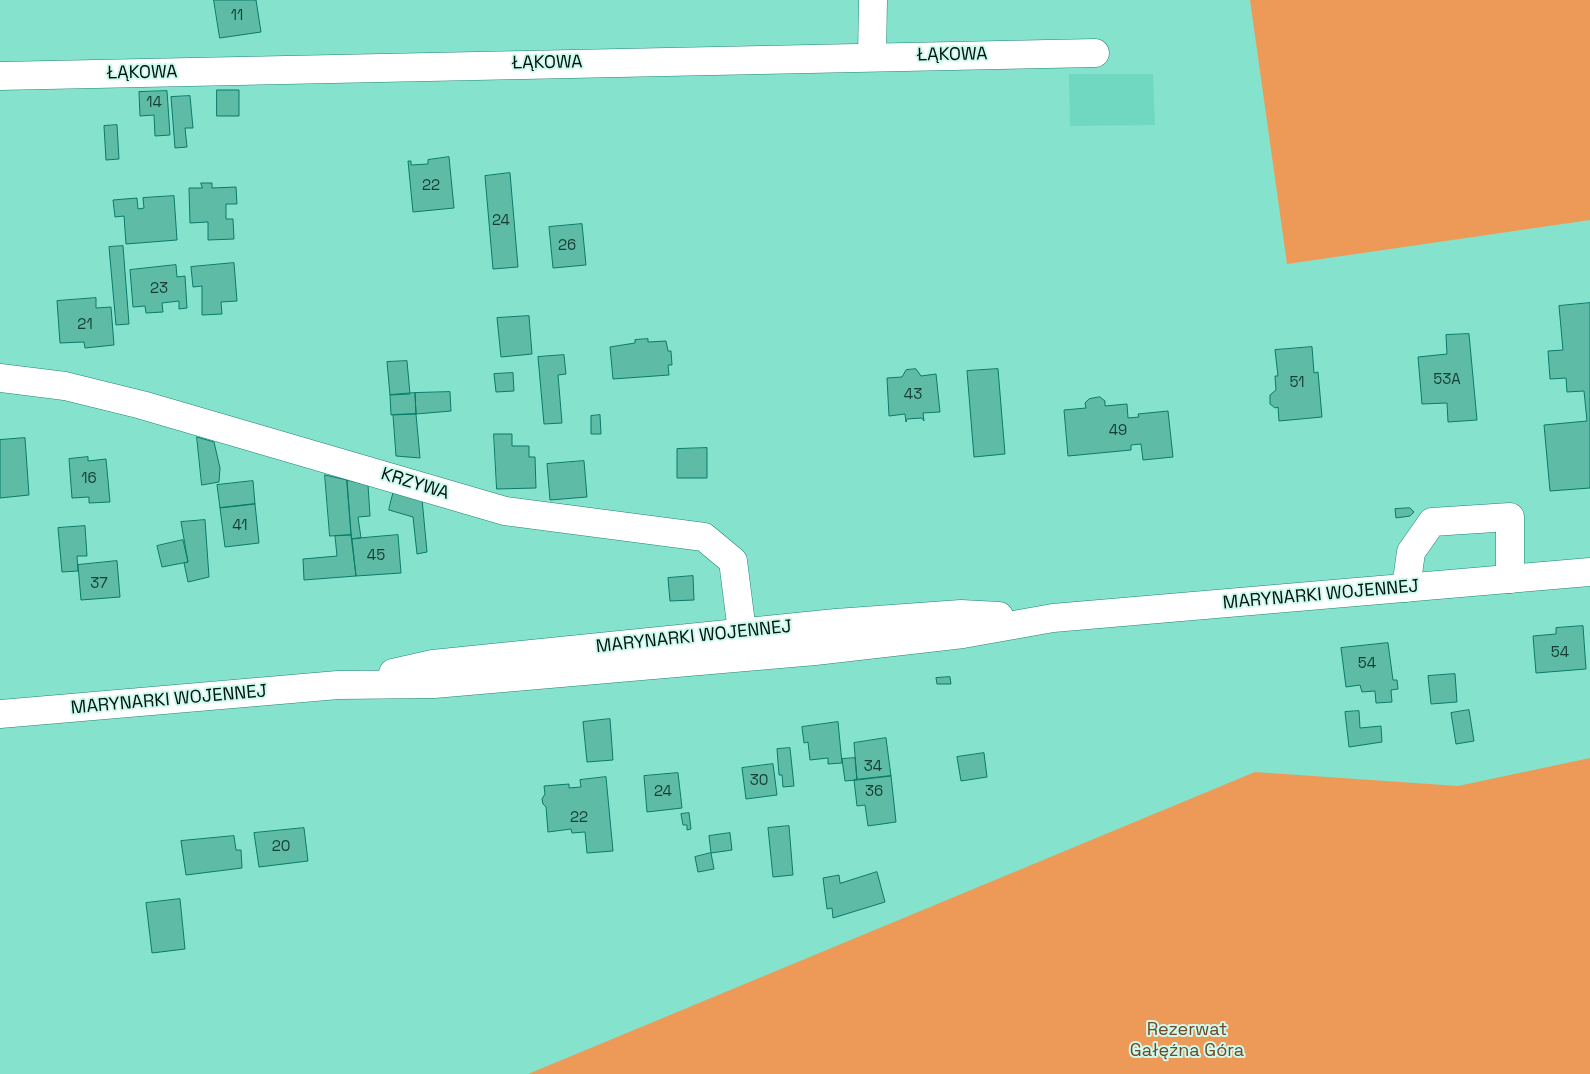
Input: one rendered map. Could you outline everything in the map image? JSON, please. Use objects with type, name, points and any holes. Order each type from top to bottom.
[{"type":"street","points":[[872,56],[873,0]]},
{"type":"street","name":"ŁĄKOWA","points":[[0,76],[872,56],[1095,53]]},
{"type":"street","name":"KRZYWA","points":[[0,378],[66,386],[142,405],[505,512],[704,538],[733,561],[744,644]]},
{"type":"street","points":[[1406,588],[1411,552],[1432,522],[1510,516],[1510,579]]},
{"type":"street","name":"MARYNARKI WOJENNEJ","points":[[0,714],[338,685],[433,664],[744,644],[963,634],[1053,618],[1590,572]]},
{"type":"shaded area","points":[[1069,74],[1153,74],[1155,125],[1070,126]]},
{"type":"green space","points":[[1250,0],[1590,0],[1590,220],[1287,264]]},
{"type":"green space","name":"Rezerwat Gałęźna Góra","points":[[1590,758],[1590,1074],[528,1074],[1255,772],[1458,786]]},
{"type":"building","points":[[214,0],[256,0],[261,32],[220,38]]},
{"type":"building","points":[[217,90],[239,90],[239,116],[217,116]]},
{"type":"building","points":[[167,91],[170,135],[155,136],[154,115],[140,116],[139,92]]},
{"type":"building","points":[[190,96],[193,128],[185,128],[187,147],[175,148],[171,97]]},
{"type":"building","points":[[117,125],[119,159],[106,160],[104,126]]},
{"type":"building","points":[[449,157],[454,208],[413,212],[408,161],[411,161],[411,165],[428,164],[428,160]]},
{"type":"building","points":[[510,173],[518,267],[493,269],[485,176]]},
{"type":"building","points":[[201,183],[212,183],[212,188],[236,187],[237,204],[226,204],[226,219],[233,219],[234,239],[208,240],[208,222],[190,223],[189,188],[202,188]]},
{"type":"building","points":[[174,196],[177,240],[126,244],[124,216],[115,217],[113,200],[137,198],[138,209],[144,208],[143,198]]},
{"type":"building","points":[[582,224],[586,265],[553,268],[549,227]]},
{"type":"building","points":[[123,246],[129,324],[116,325],[109,247]]},
{"type":"building","points":[[234,263],[237,301],[221,302],[222,314],[202,315],[202,286],[193,287],[191,267]]},
{"type":"building","points":[[176,265],[177,277],[185,276],[187,308],[179,309],[179,301],[162,303],[163,312],[146,313],[145,306],[133,307],[130,270]]},
{"type":"building","points":[[96,298],[96,308],[111,307],[114,345],[85,348],[84,342],[60,343],[57,301]]},
{"type":"building","points":[[1590,303],[1590,488],[1550,491],[1544,425],[1587,421],[1584,391],[1567,392],[1566,378],[1550,379],[1548,351],[1563,350],[1559,306]]},
{"type":"building","points":[[529,316],[532,354],[501,357],[497,318]]},
{"type":"building","points":[[1469,334],[1477,420],[1448,422],[1447,403],[1422,404],[1418,357],[1447,354],[1446,335]]},
{"type":"building","points":[[648,339],[648,342],[666,341],[668,351],[671,351],[672,365],[668,365],[669,375],[613,379],[610,347],[635,343],[635,340]]},
{"type":"building","points":[[1312,347],[1314,373],[1318,372],[1322,417],[1279,421],[1278,407],[1275,408],[1270,404],[1270,395],[1276,390],[1275,376],[1278,376],[1275,350]]},
{"type":"building","points":[[564,355],[566,374],[558,375],[562,423],[544,424],[538,357]]},
{"type":"building","points":[[407,361],[410,394],[390,395],[387,362]]},
{"type":"building","points":[[916,369],[921,376],[936,374],[940,412],[923,413],[924,421],[922,418],[907,419],[906,422],[905,414],[889,416],[887,378],[902,377],[906,370]]},
{"type":"building","points":[[998,369],[1005,454],[974,457],[967,371]]},
{"type":"building","points":[[513,373],[514,391],[496,392],[494,374]]},
{"type":"building","points":[[450,392],[451,411],[416,414],[415,393]]},
{"type":"building","points":[[415,393],[416,414],[391,415],[390,395]]},
{"type":"building","points":[[1100,397],[1105,401],[1105,406],[1127,404],[1128,418],[1139,417],[1138,414],[1168,411],[1173,457],[1143,460],[1141,444],[1131,445],[1131,450],[1068,456],[1064,410],[1086,408],[1085,403],[1089,399]]},
{"type":"building","points":[[416,414],[420,458],[396,456],[393,415]]},
{"type":"building","points":[[600,415],[601,434],[591,434],[591,416]]},
{"type":"building","points":[[494,434],[512,434],[512,446],[529,446],[529,457],[535,457],[536,488],[497,489]]},
{"type":"building","points":[[197,437],[214,442],[220,468],[219,482],[202,485]]},
{"type":"building","points":[[25,438],[29,495],[0,498],[0,440]]},
{"type":"building","points":[[707,448],[707,478],[677,478],[677,449]]},
{"type":"building","points":[[88,457],[88,461],[106,459],[110,502],[89,503],[89,497],[72,498],[69,459]]},
{"type":"building","points":[[584,461],[587,497],[550,500],[547,464]]},
{"type":"building","points":[[325,475],[347,480],[351,535],[330,536]]},
{"type":"building","points":[[347,480],[368,485],[370,516],[358,517],[361,538],[352,539]]},
{"type":"building","points":[[253,481],[255,504],[220,508],[217,485]]},
{"type":"building","points":[[394,490],[422,499],[427,552],[417,554],[413,517],[389,510]]},
{"type":"building","points":[[255,504],[259,543],[225,547],[220,508]]},
{"type":"building","points":[[1410,508],[1414,512],[1410,516],[1396,518],[1395,509]]},
{"type":"building","points":[[205,520],[209,577],[188,582],[184,563],[188,562],[181,522]]},
{"type":"building","points":[[85,526],[87,556],[77,556],[78,571],[62,572],[58,528]]},
{"type":"building","points":[[351,535],[356,576],[304,580],[303,559],[337,556],[335,536]]},
{"type":"building","points":[[398,535],[401,573],[356,576],[352,539]]},
{"type":"building","points":[[183,540],[188,562],[162,567],[157,546]]},
{"type":"building","points":[[117,561],[120,597],[81,600],[78,565]]},
{"type":"building","points":[[693,576],[694,600],[670,601],[668,578]]},
{"type":"building","points":[[1583,626],[1586,669],[1536,673],[1533,636],[1556,634],[1556,628]]},
{"type":"building","points":[[1388,643],[1393,680],[1397,680],[1398,689],[1391,690],[1392,702],[1376,703],[1375,691],[1362,692],[1360,685],[1346,687],[1341,648]]},
{"type":"building","points":[[1455,674],[1457,702],[1431,704],[1428,676]]},
{"type":"building","points":[[950,677],[951,684],[937,684],[936,678]]},
{"type":"building","points":[[1469,710],[1474,741],[1456,744],[1451,713]]},
{"type":"building","points":[[1359,711],[1360,728],[1381,726],[1382,742],[1349,747],[1345,712]]},
{"type":"building","points":[[610,719],[613,760],[587,762],[583,722]]},
{"type":"building","points":[[838,722],[842,763],[828,764],[828,758],[810,760],[808,742],[804,743],[802,727]]},
{"type":"building","points":[[886,738],[891,776],[857,780],[854,743]]},
{"type":"building","points":[[790,748],[794,786],[783,787],[782,775],[779,775],[777,749]]},
{"type":"building","points":[[984,753],[987,777],[961,781],[957,757]]},
{"type":"building","points":[[855,758],[857,780],[845,781],[842,759]]},
{"type":"building","points":[[773,764],[777,795],[746,799],[742,768]]},
{"type":"building","points":[[678,773],[682,808],[647,812],[644,776]]},
{"type":"building","points":[[891,776],[896,822],[868,826],[865,805],[857,806],[854,780]]},
{"type":"building","points":[[606,777],[613,851],[587,853],[585,832],[572,833],[571,829],[548,832],[546,807],[542,799],[545,794],[544,786],[569,784],[569,788],[581,787],[580,780]]},
{"type":"building","points":[[689,813],[691,829],[687,830],[687,825],[683,825],[681,814]]},
{"type":"building","points":[[789,826],[793,875],[773,877],[768,828]]},
{"type":"building","points":[[304,828],[308,861],[259,867],[254,833]]},
{"type":"building","points":[[730,833],[732,850],[711,853],[709,836]]},
{"type":"building","points":[[234,836],[236,850],[241,850],[242,868],[186,875],[181,841]]},
{"type":"building","points":[[711,853],[714,869],[698,872],[695,857]]},
{"type":"building","points":[[877,872],[885,902],[833,918],[832,908],[827,909],[823,878],[839,875],[840,883]]},
{"type":"building","points":[[180,899],[185,949],[152,953],[146,903]]}]
